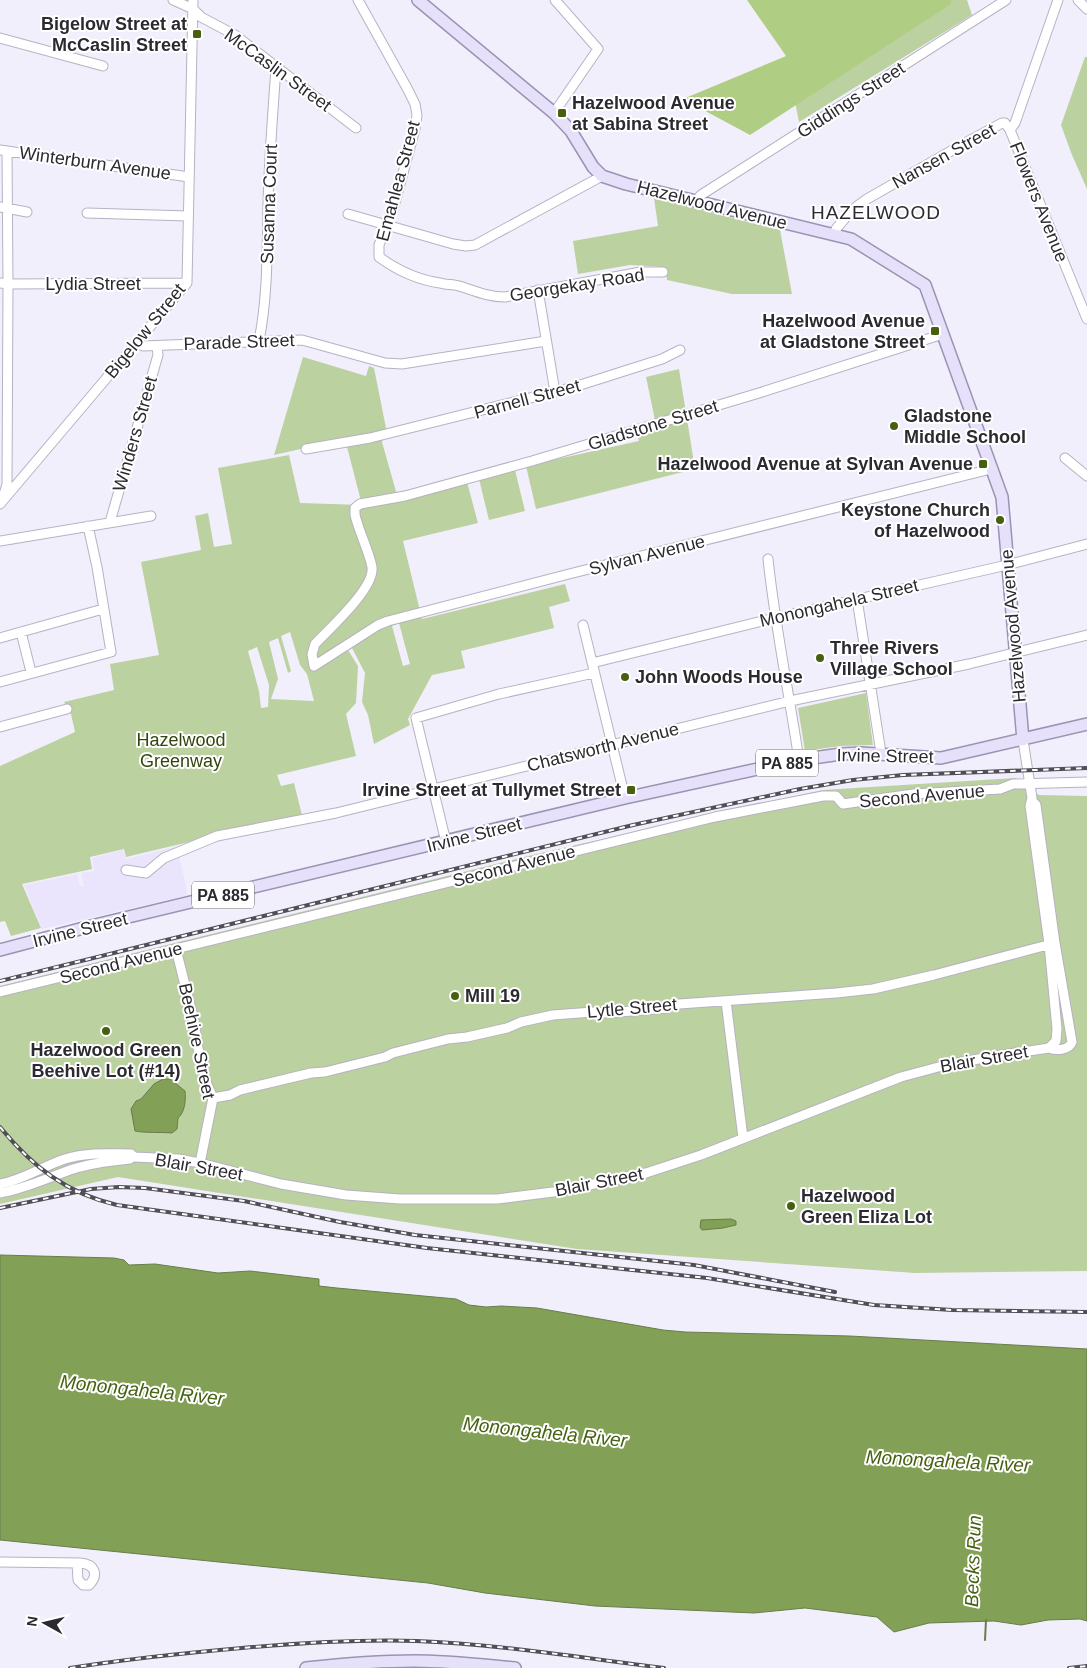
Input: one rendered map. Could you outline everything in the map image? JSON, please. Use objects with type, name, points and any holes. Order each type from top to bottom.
[{"type":"main road","points":[[418,0],[554,114],[571,131],[593,167],[602,176]]},
{"type":"main road","name":"Hazelwood Avenue","points":[[602,176],[626,184],[851,239],[925,285],[1002,497],[1023,740]]},
{"type":"main road","name":"PA 885","points":[[1023,740],[1087,724]]},
{"type":"main road","name":"Irvine Street","points":[[0,950],[95,925],[624,798],[799,760],[841,754],[881,753],[928,758],[952,756],[1023,740]]},
{"type":"main road","points":[[306,1668],[344,1664],[414,1661],[515,1668]]},
{"type":"street","name":"McCaslin Street","points":[[173,0],[193,5],[201,18],[235,35],[356,128]]},
{"type":"street","name":"Emahlea Street","points":[[358,0],[407,88],[415,104],[417,115],[416,129],[394,206],[379,246],[379,258]]},
{"type":"street","points":[[554,114],[598,49],[555,0]]},
{"type":"street","name":"Giddings Street","points":[[696,201],[701,195],[1006,0]]},
{"type":"street","name":"Flowers Avenue","points":[[1058,0],[1015,123],[1010,130],[1087,320]]},
{"type":"street","points":[[1078,0],[1087,10]]},
{"type":"street","name":"Bigelow Street","points":[[1,502],[138,343],[186,284],[193,5]]},
{"type":"street","points":[[0,38],[103,66]]},
{"type":"street","name":"Susanna Court","points":[[258,340],[265,296],[268,201],[276,67]]},
{"type":"street","name":"Nansen Street","points":[[835,234],[836,229],[852,210],[867,199],[965,142],[1002,124],[1005,123],[1010,130]]},
{"type":"street","points":[[1,502],[7,484],[3,458],[3,150]]},
{"type":"street","name":"Winterburn Avenue","points":[[3,150],[189,177]]},
{"type":"street","points":[[348,214],[453,244],[474,245],[602,176]]},
{"type":"street","points":[[4,207],[27,212]]},
{"type":"street","points":[[87,213],[188,216]]},
{"type":"street","name":"Georgekay Road","points":[[379,258],[400,270],[424,279],[457,285],[493,297],[505,297],[641,272],[663,272]]},
{"type":"street","name":"Lydia Street","points":[[4,284],[186,284]]},
{"type":"street","points":[[538,290],[556,392]]},
{"type":"street","name":"Gladstone Street","points":[[314,666],[312,654],[315,644],[361,594],[370,578],[372,568],[355,515],[355,508],[360,504],[405,496],[532,461],[759,393],[943,334]]},
{"type":"street","name":"Parade Street","points":[[138,343],[143,346],[157,346],[258,340],[302,340],[385,363],[402,364],[546,341]]},
{"type":"street","name":"Winders Street","points":[[110,522],[158,355],[157,346]]},
{"type":"street","name":"Parnell Street","points":[[306,449],[370,438],[556,392],[662,359],[680,350]]},
{"type":"street","points":[[1065,458],[1087,476]]},
{"type":"street","name":"Sylvan Avenue","points":[[314,666],[378,625],[388,621],[991,469]]},
{"type":"street","points":[[0,541],[151,516]]},
{"type":"street","points":[[0,682],[31,672],[111,652],[88,526]]},
{"type":"street","name":"Monongahela Street","points":[[592,663],[775,618],[1007,565],[1087,544]]},
{"type":"street","points":[[768,559],[775,618],[799,760]]},
{"type":"street","points":[[857,599],[881,753]]},
{"type":"street","points":[[0,638],[104,609]]},
{"type":"street","points":[[583,625],[624,798]]},
{"type":"street","points":[[21,632],[31,672]]},
{"type":"street","name":"Chatsworth Avenue","points":[[126,870],[146,873],[164,858],[217,836],[336,813],[790,701],[970,664],[1087,635]]},
{"type":"street","points":[[446,842],[416,718],[499,694],[594,673]]},
{"type":"street","points":[[0,727],[67,709]]},
{"type":"street","name":"Hazelwood Avenue","points":[[1023,740],[1032,800],[1036,805],[1052,944],[1057,1029],[1052,1045]]},
{"type":"street","name":"Second Avenue","points":[[0,992],[715,817],[796,801],[830,795],[836,796],[843,804],[913,794],[1000,789],[1013,784],[1087,782]]},
{"type":"street","name":"Hazelwood Avenue","points":[[1052,944],[1071,1039]]},
{"type":"street","name":"Lytle Street","points":[[213,1098],[311,1073],[325,1072],[448,1039],[475,1036],[507,1028],[521,1022],[553,1015],[667,1008],[679,1004],[836,994],[873,989],[1052,944]]},
{"type":"street","name":"Beehive Street","points":[[176,949],[195,1025],[197,1044],[206,1082],[213,1098],[200,1163]]},
{"type":"street","points":[[726,1001],[743,1138]]},
{"type":"street","name":"Blair Street","points":[[0,1193],[94,1163],[131,1159],[134,1157],[178,1159],[281,1184],[346,1195],[400,1199],[497,1200],[561,1191],[667,1167],[901,1077],[951,1064],[1052,1045],[1054,1050],[1067,1048],[1071,1045],[1071,1039]]},
{"type":"street","name":"Blair Street","points":[[0,1184],[14,1181],[73,1156],[86,1154],[131,1154],[134,1157]]},
{"type":"street","points":[[0,1562],[77,1563]]},
{"type":"shaded area","points":[[747,0],[951,0],[951,4],[750,135],[683,99],[786,56]]},
{"type":"shaded area","points":[[187,844],[189,853],[179,856],[188,895],[42,929],[24,885],[77,874],[80,886],[84,886],[81,873],[94,871],[92,858],[123,850],[126,859]]},
{"type":"green space","points":[[775,0],[967,0],[972,15],[799,122]]},
{"type":"green space","points":[[1085,57],[1087,57],[1087,189],[1061,125]]},
{"type":"green space","points":[[654,198],[780,230],[792,294],[732,294],[667,280],[665,267],[630,265],[578,274],[573,241],[658,226]]},
{"type":"green space","name":"Hazelwood Greenway","points":[[303,357],[366,376],[369,366],[374,368],[386,428],[382,442],[399,502],[467,482],[478,523],[403,541],[422,619],[565,584],[570,601],[549,607],[554,628],[461,651],[465,668],[432,675],[408,719],[410,725],[374,744],[368,715],[362,702],[365,673],[352,648],[348,650],[358,666],[356,703],[346,714],[356,756],[277,775],[281,786],[294,783],[302,815],[126,857],[124,849],[90,857],[92,869],[22,884],[41,928],[11,936],[5,921],[0,922],[0,766],[75,732],[71,714],[64,702],[114,690],[110,664],[159,655],[141,562],[201,550],[195,516],[208,513],[214,547],[232,544],[218,468],[289,455],[300,503],[362,505],[345,439],[274,455]],"holes":[[[399,623],[410,664],[403,666],[392,626]],[[290,632],[300,665],[307,674],[314,701],[271,699],[278,679],[269,642],[278,638],[288,673],[291,671],[281,636]],[[257,647],[269,685],[268,707],[261,708],[259,691],[248,651]]]},
{"type":"green space","points":[[679,369],[695,469],[536,509],[526,466],[639,441],[637,434],[657,430],[646,377]]},
{"type":"green space","points":[[515,470],[525,511],[489,520],[479,479]]},
{"type":"green space","points":[[866,693],[873,745],[840,746],[805,751],[798,708]]},
{"type":"green space","points":[[1015,778],[1039,795],[1087,796],[1087,1271],[915,1273],[577,1249],[118,1177],[0,1204],[0,986],[545,852],[823,790]]},
{"type":"water","points":[[163,1079],[170,1079],[185,1091],[185,1106],[178,1118],[177,1129],[172,1133],[135,1131],[131,1109],[136,1101],[141,1099],[154,1084]]},
{"type":"water","points":[[731,1219],[736,1221],[736,1225],[702,1230],[700,1227],[701,1220]]},
{"type":"water","name":"Monongahela River","points":[[0,1255],[114,1258],[124,1260],[129,1265],[155,1264],[218,1273],[250,1271],[319,1279],[319,1286],[456,1299],[469,1305],[486,1307],[537,1308],[663,1330],[685,1332],[850,1336],[1087,1349],[1087,1621],[1080,1619],[1048,1620],[1021,1625],[994,1621],[929,1623],[894,1632],[877,1617],[805,1608],[754,1613],[595,1606],[485,1593],[428,1583],[0,1540]]},
{"type":"waterway","name":"Becks Run","points":[[985,1640],[986,1620]]},
{"type":"railway","points":[[0,981],[633,825],[800,789],[853,780],[903,775],[1087,768]]},
{"type":"railway","points":[[0,1127],[38,1166],[66,1186],[99,1200],[117,1205],[427,1248],[707,1278],[874,1305],[952,1310],[1087,1312]]},
{"type":"railway","points":[[0,1208],[91,1189],[145,1188],[244,1201],[340,1222],[415,1235],[694,1265],[835,1292]]},
{"type":"railway","points":[[70,1668],[156,1656],[242,1648],[372,1641],[416,1641],[509,1648],[664,1668]]},
{"type":"railway","points":[[1069,1668],[1087,1666]]},
{"type":"place","name":"Bigelow Street at McCaslin Street","points":[[197,34]]},
{"type":"place","name":"Hazelwood Avenue at Sabina Street","points":[[562,113]]},
{"type":"place","name":"Hazelwood Avenue at Gladstone Street","points":[[935,331]]},
{"type":"place","name":"Gladstone Middle School","points":[[894,426]]},
{"type":"place","name":"Hazelwood Avenue at Sylvan Avenue","points":[[983,464]]},
{"type":"place","name":"Keystone Church of Hazelwood","points":[[1000,520]]},
{"type":"place","name":"Three Rivers Village School","points":[[820,658]]},
{"type":"place","name":"John Woods House","points":[[625,677]]},
{"type":"place","name":"Irvine Street at Tullymet Street","points":[[631,790]]},
{"type":"place","name":"Mill 19","points":[[455,996]]},
{"type":"place","name":"Hazelwood Green Beehive Lot (#14)","points":[[106,1031]]},
{"type":"place","name":"Hazelwood Green Eliza Lot","points":[[791,1206]]},
{"type":"district","name":"HAZELWOOD","points":[[876,212]]}]
